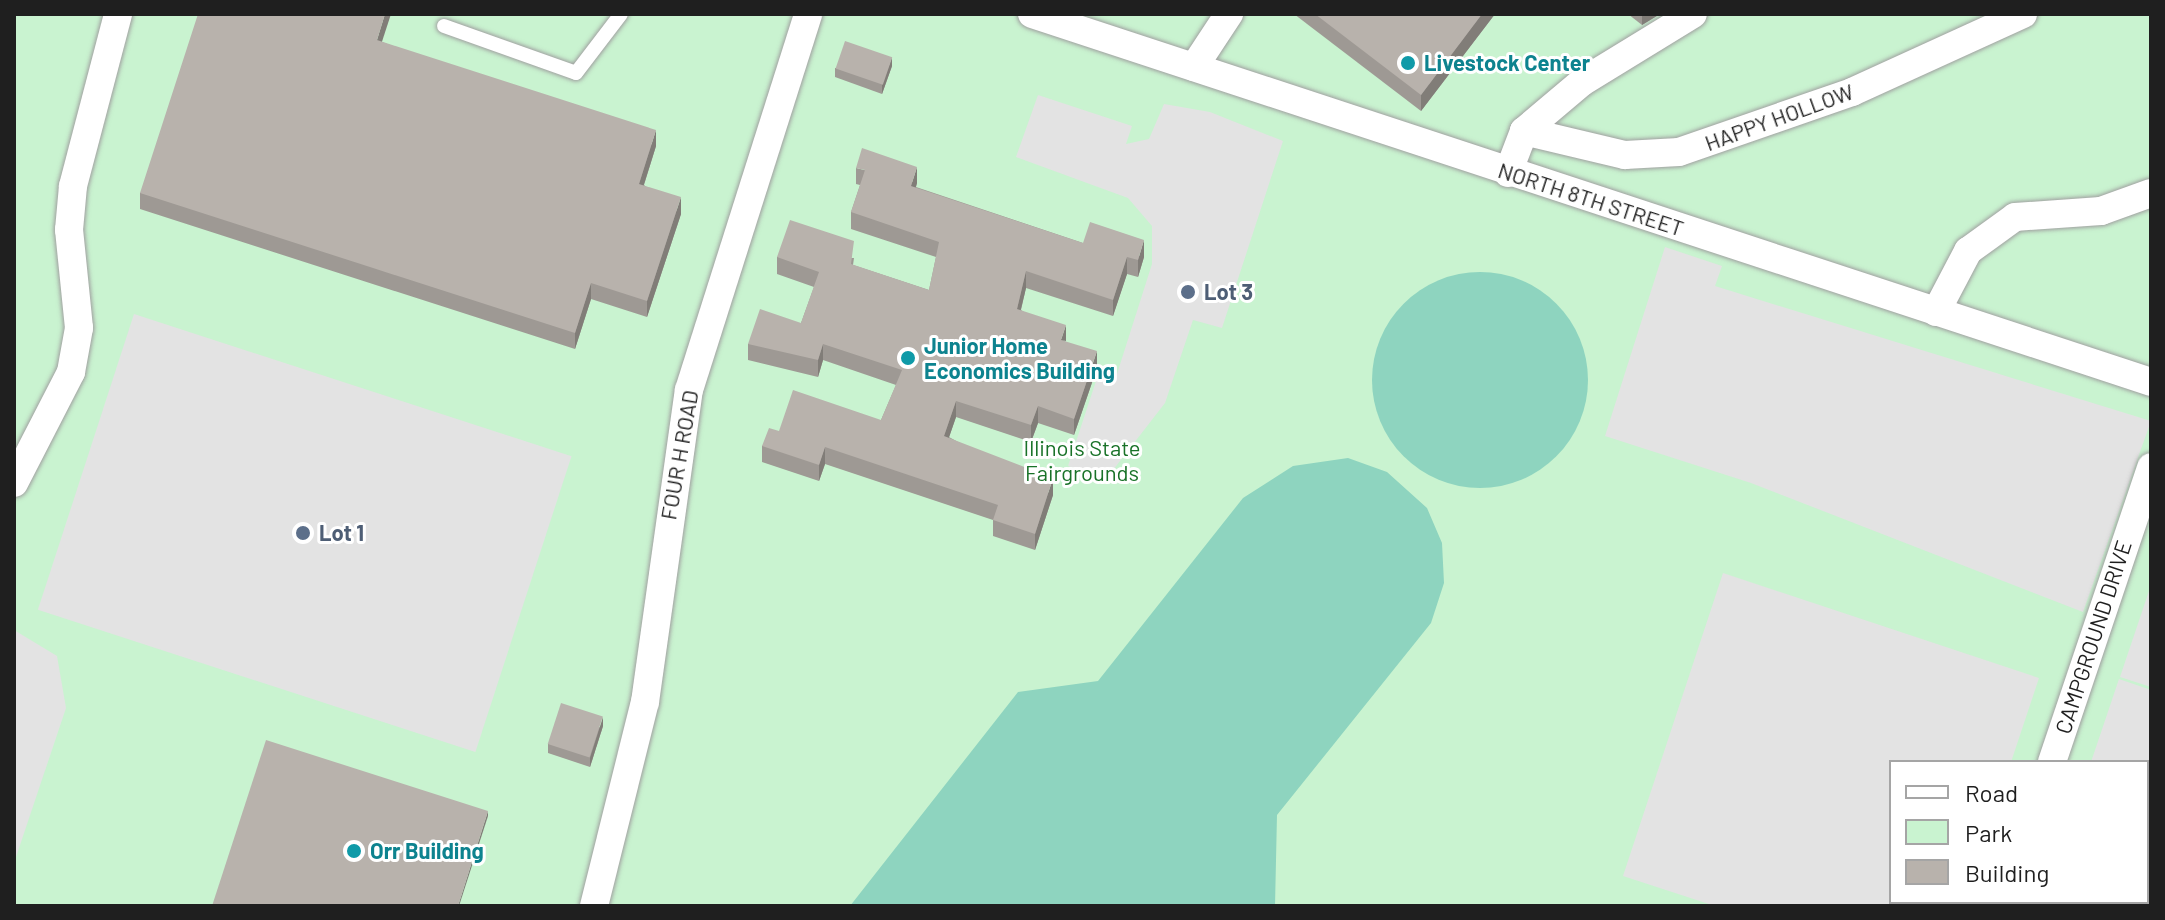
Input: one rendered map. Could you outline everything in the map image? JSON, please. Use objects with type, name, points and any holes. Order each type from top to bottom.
[{"type":"street","points":[[14,483],[71,372],[79,328],[69,230],[73,186],[118,14]]},
{"type":"street","name":"FOUR H ROAD","points":[[594,906],[645,702],[689,390],[808,14]]},
{"type":"street","name":"NORTH 8TH STREET","points":[[1032,14],[2151,382]]},
{"type":"street","points":[[1194,67],[1229,14]]},
{"type":"street","points":[[1508,173],[1524,131],[1582,82],[1693,14]]},
{"type":"street","name":"HAPPY HOLLOW","points":[[1524,131],[1615,154],[1679,152],[1852,92],[2023,14]]},
{"type":"street","points":[[1936,312],[1968,251],[2015,217],[2101,211],[2151,193]]},
{"type":"street","name":"CAMPGROUND DRIVE","points":[[2053,760],[2151,467]]},
{"type":"lane","points":[[444,26],[576,73],[612,35],[621,14]]},
{"type":"green space","name":"Illinois State Fairgrounds","points":[[14,14],[2151,14],[2151,906],[14,906]]},
{"type":"green space","points":[[1480,272],[1521,280],[1540,290],[1556,304],[1570,320],[1580,339],[1588,380],[1580,421],[1570,440],[1556,456],[1540,470],[1521,480],[1480,488],[1439,480],[1420,470],[1404,456],[1390,440],[1380,421],[1372,380],[1380,339],[1390,320],[1404,304],[1420,290],[1439,280]]},
{"type":"green space","points":[[1348,458],[1387,472],[1427,508],[1442,543],[1444,583],[1431,623],[1277,815],[1275,906],[850,906],[1018,692],[1098,681],[1243,498],[1293,466]]},
{"type":"shaded area","name":"Lot 3","points":[[1038,95],[1132,126],[1126,144],[1149,139],[1164,104],[1210,112],[1283,141],[1222,328],[1193,320],[1165,403],[1106,479],[1068,466],[1099,372],[1116,377],[1152,264],[1152,226],[1128,198],[1016,157]]},
{"type":"shaded area","points":[[1665,247],[1722,266],[1715,286],[2151,421],[2083,612],[1751,483],[1605,436]]},
{"type":"shaded area","name":"Lot 1","points":[[134,314],[571,456],[475,752],[38,610]]},
{"type":"shaded area","points":[[1723,573],[2039,678],[2012,760],[1889,760],[1889,904],[1963,906],[1715,906],[1623,876]]},
{"type":"shaded area","points":[[2151,585],[2151,687],[2120,677]]},
{"type":"shaded area","points":[[14,630],[57,656],[66,708],[14,863]]},
{"type":"shaded area","points":[[2119,679],[2151,690],[2151,800],[2149,760],[2092,760]]},
{"type":"building","points":[[198,14],[385,14],[377,40],[656,130],[639,184],[681,197],[647,301],[591,283],[575,333],[140,193]]},
{"type":"building","name":"Livestock Center","points":[[1315,14],[1482,14],[1421,95]]},
{"type":"building","points":[[845,41],[892,57],[883,85],[836,68]]},
{"type":"building","name":"Junior Home Economics Building","points":[[862,148],[917,167],[911,186],[1083,243],[1090,222],[1144,240],[1138,260],[1127,257],[1113,300],[1026,271],[1017,309],[1066,325],[1061,340],[1097,351],[1074,419],[1038,406],[1031,425],[956,401],[944,436],[1053,478],[1035,534],[993,520],[998,505],[825,447],[819,465],[762,446],[769,428],[779,431],[793,390],[881,420],[902,370],[823,344],[818,360],[748,344],[760,309],[801,323],[819,272],[777,257],[790,220],[854,241],[851,264],[929,290],[939,242],[851,212],[865,170],[856,168]]},
{"type":"building","points":[[561,703],[603,717],[590,757],[548,744]]},
{"type":"building","name":"Orr Building","points":[[266,740],[488,811],[458,906],[212,906]]},
{"type":"place","name":"Livestock Center","points":[[1408,63]]},
{"type":"place","name":"Lot 3","points":[[1188,292]]},
{"type":"place","name":"Junior Home Economics Building","points":[[908,358]]},
{"type":"place","name":"Lot 1","points":[[303,533]]},
{"type":"place","name":"Orr Building","points":[[354,851]]}]
